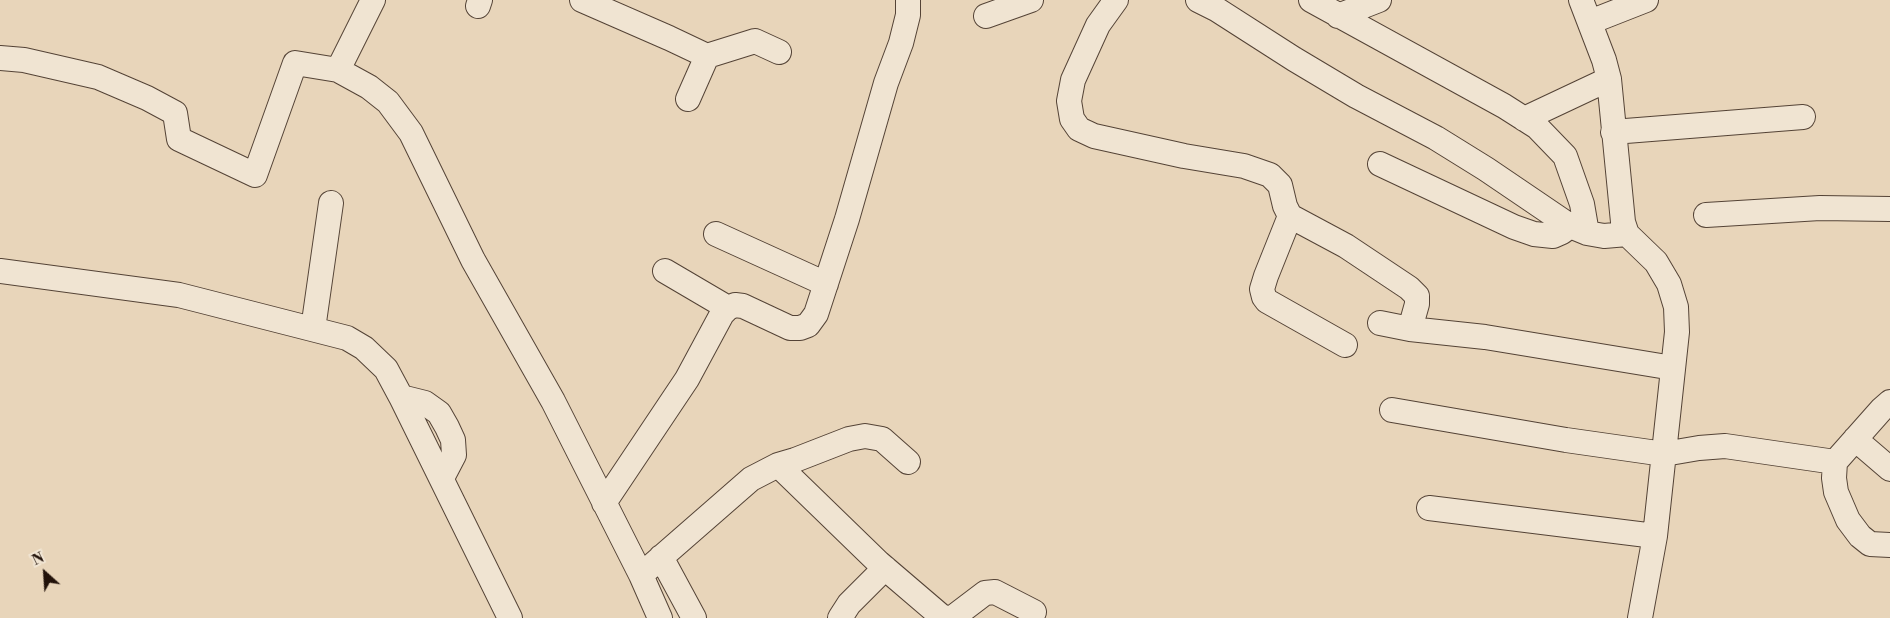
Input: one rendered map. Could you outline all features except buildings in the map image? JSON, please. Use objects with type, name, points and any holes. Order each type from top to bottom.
[{"type":"street","points":[[338,70],[374,0]]},
{"type":"street","points":[[582,0],[706,56],[755,41],[779,52]]},
{"type":"street","points":[[604,503],[687,379],[722,314],[728,308],[735,305],[743,306],[790,328],[800,328],[808,325],[816,314],[847,220],[886,83],[901,43],[908,16],[908,0]]},
{"type":"street","points":[[986,16],[1031,0]]},
{"type":"street","points":[[1116,0],[1098,25],[1073,80],[1069,101],[1072,120],[1079,129],[1094,136],[1184,156],[1244,166],[1270,175],[1280,185],[1285,206],[1290,216],[1346,246],[1409,288],[1417,296],[1418,304],[1410,329]]},
{"type":"street","points":[[1198,0],[1216,9],[1356,96],[1436,138],[1578,230]]},
{"type":"street","points":[[1311,0],[1504,106],[1537,127],[1565,156],[1582,204],[1578,230]]},
{"type":"street","points":[[1338,16],[1379,0]]},
{"type":"street","points":[[1581,0],[1609,78],[1623,222],[1627,234],[1656,262],[1669,284],[1676,307],[1677,332],[1655,536],[1640,618]]},
{"type":"street","points":[[1590,22],[1646,0]]},
{"type":"street","points":[[688,100],[706,56]]},
{"type":"street","points":[[0,58],[24,60],[98,77],[147,98],[175,113],[179,139],[254,175],[295,63],[338,70],[369,87],[388,102],[411,133],[473,260],[553,401],[641,575],[660,618]]},
{"type":"street","points":[[1524,119],[1609,78]]},
{"type":"street","points":[[1613,132],[1804,117]]},
{"type":"street","points":[[1380,164],[1514,227],[1534,234],[1553,236],[1562,232],[1578,230],[1604,236],[1627,234]]},
{"type":"street","points":[[313,329],[331,204]]},
{"type":"street","points":[[1706,215],[1820,208],[1890,209]]},
{"type":"street","points":[[1290,216],[1266,276],[1262,289],[1264,297],[1267,301],[1345,345]]},
{"type":"street","points":[[716,234],[826,284]]},
{"type":"street","points":[[0,271],[179,295],[348,338],[364,348],[386,369],[442,478],[510,618]]},
{"type":"street","points":[[665,271],[728,308]]},
{"type":"street","points":[[1380,323],[1410,329],[1485,337],[1673,368]]},
{"type":"street","points":[[1890,402],[1835,462],[1834,478],[1836,492],[1848,520],[1860,536],[1870,544],[1890,545]]},
{"type":"street","points":[[1392,410],[1566,440],[1664,454],[1698,448],[1725,446],[1835,462]]},
{"type":"street","points":[[641,575],[752,479],[778,465],[849,439],[865,436],[882,439],[908,462]]},
{"type":"street","points":[[1855,439],[1890,469]]},
{"type":"street","points":[[778,465],[885,568],[941,616],[946,618]]},
{"type":"street","points":[[1430,508],[1655,536]]},
{"type":"street","points":[[661,557],[694,618]]},
{"type":"street","points":[[840,618],[849,604],[885,568]]},
{"type":"street","points":[[952,618],[985,593],[995,592],[1034,612]]}]
